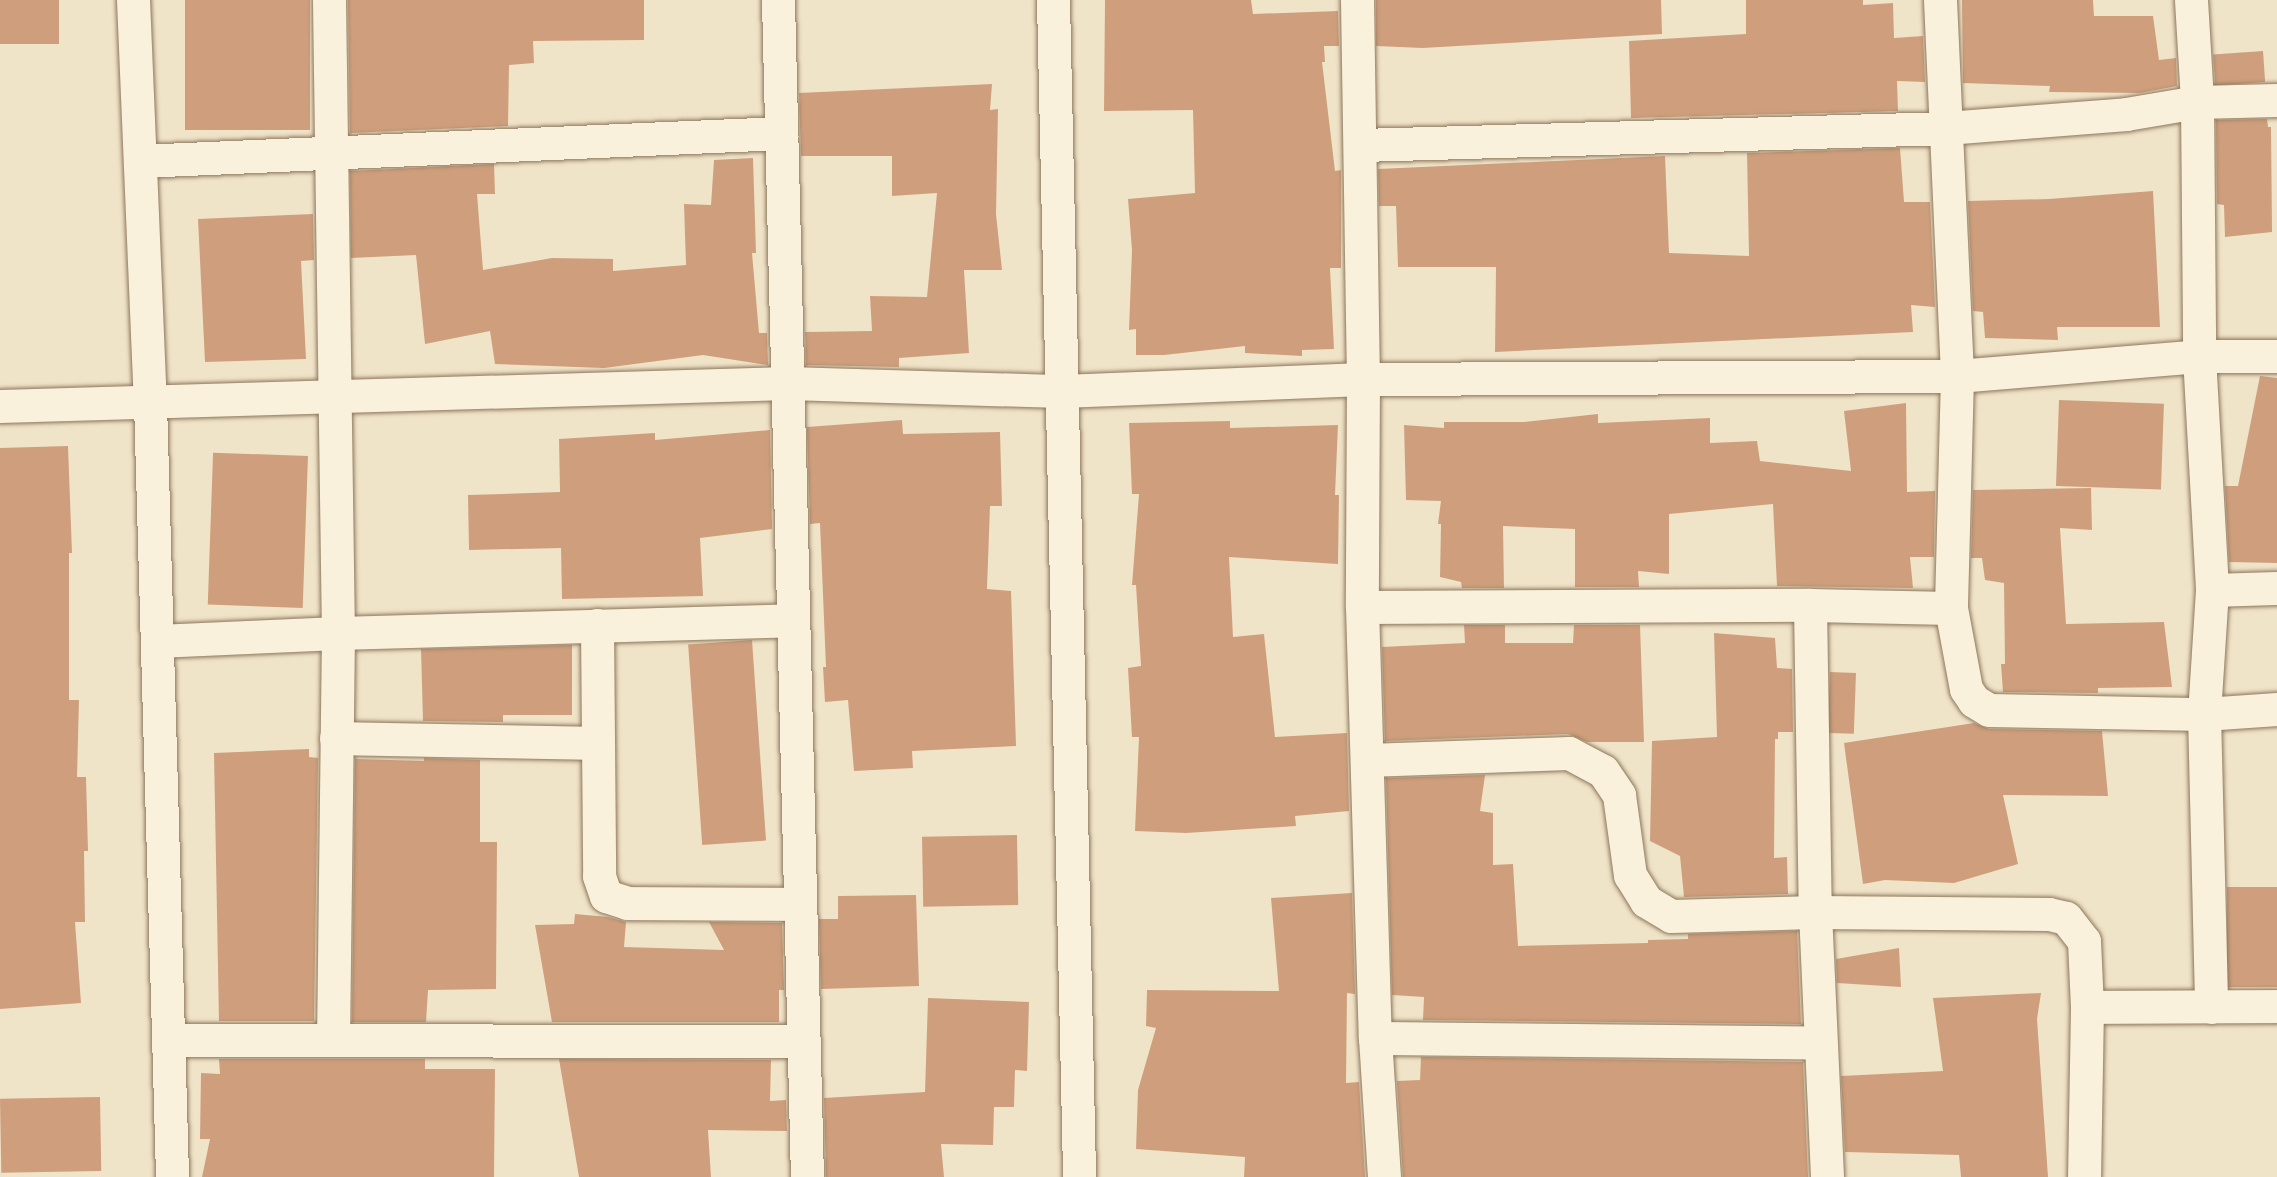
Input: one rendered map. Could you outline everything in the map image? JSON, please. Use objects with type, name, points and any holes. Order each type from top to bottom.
[{"type":"street","points":[[133,0],[150,402],[172,1177]]},
{"type":"street","points":[[329,0],[338,633],[333,1039]]},
{"type":"street","points":[[778,0],[807,1177]]},
{"type":"street","points":[[1053,0],[1078,1177]]},
{"type":"street","points":[[1357,0],[1363,380],[1362,606],[1375,1038],[1384,1177]]},
{"type":"street","points":[[1940,0],[1957,376],[1951,608],[1966,689],[1974,701],[1989,710],[2204,714],[2277,709]]},
{"type":"street","points":[[2191,0],[2197,102],[2199,356],[2212,590],[2204,714],[2211,1007]]},
{"type":"street","points":[[1361,145],[1946,128],[2127,114],[2197,102],[2277,100]]},
{"type":"street","points":[[140,161],[781,133]]},
{"type":"street","points":[[0,406],[788,383],[1062,391],[1363,380],[1957,376],[2199,356],[2277,356]]},
{"type":"street","points":[[2212,590],[2277,588]]},
{"type":"street","points":[[1362,606],[1810,604],[1951,608]]},
{"type":"street","points":[[1810,604],[1815,912],[1819,1043],[1827,1177]]},
{"type":"street","points":[[157,641],[338,633],[793,620]]},
{"type":"street","points":[[597,625],[599,876],[606,896],[627,903],[800,904]]},
{"type":"street","points":[[336,738],[597,743]]},
{"type":"street","points":[[1368,760],[1569,753],[1602,771],[1619,795],[1630,874],[1646,901],[1671,916],[1815,912],[2049,914],[2066,918],[2084,940],[2087,1007],[2084,1177]]},
{"type":"street","points":[[2087,1007],[2277,1006]]},
{"type":"street","points":[[1375,1038],[1819,1043]]},
{"type":"street","points":[[168,1040],[803,1041]]},
{"type":"building","points":[[0,0],[59,0],[59,44],[0,44]]},
{"type":"building","points":[[185,0],[310,0],[310,130],[185,130]]},
{"type":"building","points":[[348,0],[644,0],[644,40],[533,41],[534,63],[509,65],[508,126],[350,133]]},
{"type":"building","points":[[1105,0],[1251,0],[1253,14],[1338,11],[1339,46],[1324,46],[1325,62],[1322,62],[1335,171],[1341,170],[1341,268],[1330,268],[1334,349],[1302,350],[1302,356],[1245,353],[1245,346],[1164,355],[1136,355],[1136,329],[1129,330],[1132,250],[1128,199],[1195,193],[1193,110],[1104,111]]},
{"type":"building","points":[[1376,0],[1661,0],[1662,34],[1423,48],[1376,46]]},
{"type":"building","points":[[1746,0],[1863,0],[1863,5],[1893,3],[1894,38],[1923,36],[1925,82],[1897,81],[1898,111],[1631,118],[1629,41],[1746,34]]},
{"type":"building","points":[[1962,0],[2093,0],[2094,16],[2153,16],[2159,60],[2176,58],[2177,86],[2140,93],[2049,92],[2050,86],[1963,83]]},
{"type":"building","points":[[2263,51],[2265,82],[2215,85],[2213,54]]},
{"type":"building","points":[[992,84],[990,110],[998,109],[996,214],[1002,270],[964,270],[969,353],[899,358],[899,367],[806,365],[805,332],[872,331],[870,296],[927,297],[937,193],[892,196],[892,156],[801,156],[799,93]]},
{"type":"building","points":[[2267,119],[2268,127],[2271,127],[2272,232],[2225,237],[2224,205],[2217,204],[2216,120]]},
{"type":"building","points":[[1900,148],[1904,202],[1930,202],[1935,307],[1911,305],[1913,332],[1495,352],[1496,267],[1398,267],[1396,206],[1379,206],[1378,169],[1665,156],[1669,253],[1749,256],[1747,153]]},
{"type":"building","points":[[753,158],[756,253],[752,253],[759,333],[767,333],[768,365],[703,355],[604,368],[495,364],[490,331],[425,344],[416,255],[351,258],[350,171],[494,164],[495,194],[477,194],[483,270],[552,258],[613,259],[613,271],[686,265],[684,204],[711,205],[714,160]]},
{"type":"building","points":[[2153,191],[2160,327],[2057,327],[2058,340],[1985,338],[1983,312],[1973,311],[1968,201],[2049,199]]},
{"type":"building","points":[[313,214],[314,260],[301,261],[306,359],[205,362],[198,219]]},
{"type":"building","points":[[2260,376],[2277,378],[2277,563],[2229,562],[2225,486],[2238,486]]},
{"type":"building","points":[[2059,400],[2164,404],[2161,490],[2056,486]]},
{"type":"building","points":[[1906,403],[1907,492],[1935,491],[1934,557],[1910,557],[1913,588],[1777,586],[1773,504],[1669,514],[1669,574],[1638,571],[1639,587],[1575,587],[1575,529],[1503,526],[1504,588],[1462,588],[1461,582],[1440,577],[1441,524],[1438,524],[1441,501],[1406,500],[1404,425],[1444,428],[1444,422],[1523,422],[1598,414],[1598,423],[1710,418],[1710,443],[1757,441],[1760,461],[1851,471],[1844,411]]},
{"type":"building","points":[[902,420],[903,434],[1000,432],[1002,506],[990,506],[987,589],[1011,591],[1016,746],[912,751],[913,768],[854,771],[848,700],[825,702],[823,667],[826,667],[820,523],[810,524],[807,427]]},
{"type":"building","points":[[1230,421],[1230,428],[1338,425],[1335,495],[1339,495],[1338,564],[1229,557],[1233,637],[1264,634],[1275,737],[1347,733],[1349,811],[1295,816],[1296,826],[1186,833],[1135,831],[1139,737],[1132,737],[1128,668],[1141,666],[1136,585],[1132,585],[1139,494],[1132,494],[1129,423]]},
{"type":"building","points":[[770,430],[772,529],[700,538],[703,596],[562,599],[561,548],[469,550],[468,495],[560,492],[559,439],[655,433],[655,440]]},
{"type":"building","points":[[68,446],[72,553],[69,553],[69,700],[79,700],[77,777],[86,777],[88,851],[84,851],[85,922],[75,922],[81,1003],[0,1009],[0,448]]},
{"type":"building","points":[[213,453],[308,456],[303,608],[208,605]]},
{"type":"building","points":[[2091,488],[2092,530],[2060,528],[2066,624],[2164,622],[2172,687],[2098,688],[2098,693],[2003,692],[2001,664],[2005,664],[2004,583],[1985,580],[1982,558],[1971,558],[1973,490]]},
{"type":"building","points":[[1464,625],[1505,625],[1505,643],[1573,643],[1574,625],[1640,625],[1644,742],[1587,742],[1568,734],[1385,741],[1382,647],[1465,643]]},
{"type":"building","points":[[1714,633],[1775,638],[1777,668],[1792,669],[1793,732],[1778,732],[1778,739],[1775,739],[1774,858],[1787,857],[1788,894],[1684,897],[1680,856],[1650,841],[1652,741],[1717,737]]},
{"type":"building","points":[[752,640],[766,841],[702,845],[688,644]]},
{"type":"building","points":[[572,645],[572,715],[503,715],[503,722],[423,721],[421,649]]},
{"type":"building","points":[[1830,672],[1856,673],[1854,734],[1828,733]]},
{"type":"building","points":[[1974,723],[1989,729],[2102,731],[2108,796],[2003,795],[2018,864],[1954,883],[1885,880],[1863,884],[1844,743]]},
{"type":"building","points":[[309,749],[309,757],[318,758],[314,1021],[219,1021],[214,753]]},
{"type":"building","points":[[424,758],[480,760],[480,842],[497,842],[496,989],[428,990],[426,1022],[352,1022],[355,759],[424,761]]},
{"type":"building","points":[[1485,775],[1480,811],[1493,813],[1493,865],[1513,864],[1518,946],[1648,943],[1648,940],[1688,939],[1688,934],[1797,931],[1801,1024],[1423,1020],[1424,997],[1392,995],[1386,778]]},
{"type":"building","points":[[1017,835],[1018,905],[923,907],[922,837]]},
{"type":"building","points":[[2227,887],[2277,887],[2277,987],[2227,987]]},
{"type":"building","points":[[1352,893],[1355,994],[1347,993],[1346,1083],[1359,1082],[1365,1177],[1244,1177],[1245,1157],[1136,1149],[1138,1090],[1156,1028],[1146,1026],[1147,990],[1279,991],[1271,898]]},
{"type":"building","points":[[916,895],[919,986],[821,989],[819,919],[838,919],[838,896]]},
{"type":"building","points":[[575,914],[608,917],[626,922],[624,947],[724,950],[709,922],[782,923],[784,990],[779,990],[779,1022],[552,1022],[535,925],[574,924]]},
{"type":"building","points":[[1899,948],[1901,987],[1837,983],[1836,959]]},
{"type":"building","points":[[2041,993],[2037,1019],[2048,1177],[1961,1177],[1959,1155],[1845,1152],[1841,1076],[1943,1071],[1933,998]]},
{"type":"building","points":[[928,998],[1029,1002],[1027,1071],[1015,1070],[1014,1107],[994,1107],[993,1145],[941,1144],[944,1177],[826,1177],[824,1098],[925,1092]]},
{"type":"building","points":[[1421,1057],[1803,1062],[1808,1177],[1403,1177],[1397,1081],[1420,1080]]},
{"type":"building","points":[[219,1059],[425,1059],[425,1069],[495,1069],[494,1177],[202,1177],[210,1139],[200,1139],[201,1073],[220,1074]]},
{"type":"building","points":[[559,1059],[771,1060],[770,1101],[786,1100],[787,1131],[708,1130],[711,1177],[579,1177]]},
{"type":"building","points":[[100,1097],[101,1171],[1,1173],[0,1099]]}]
